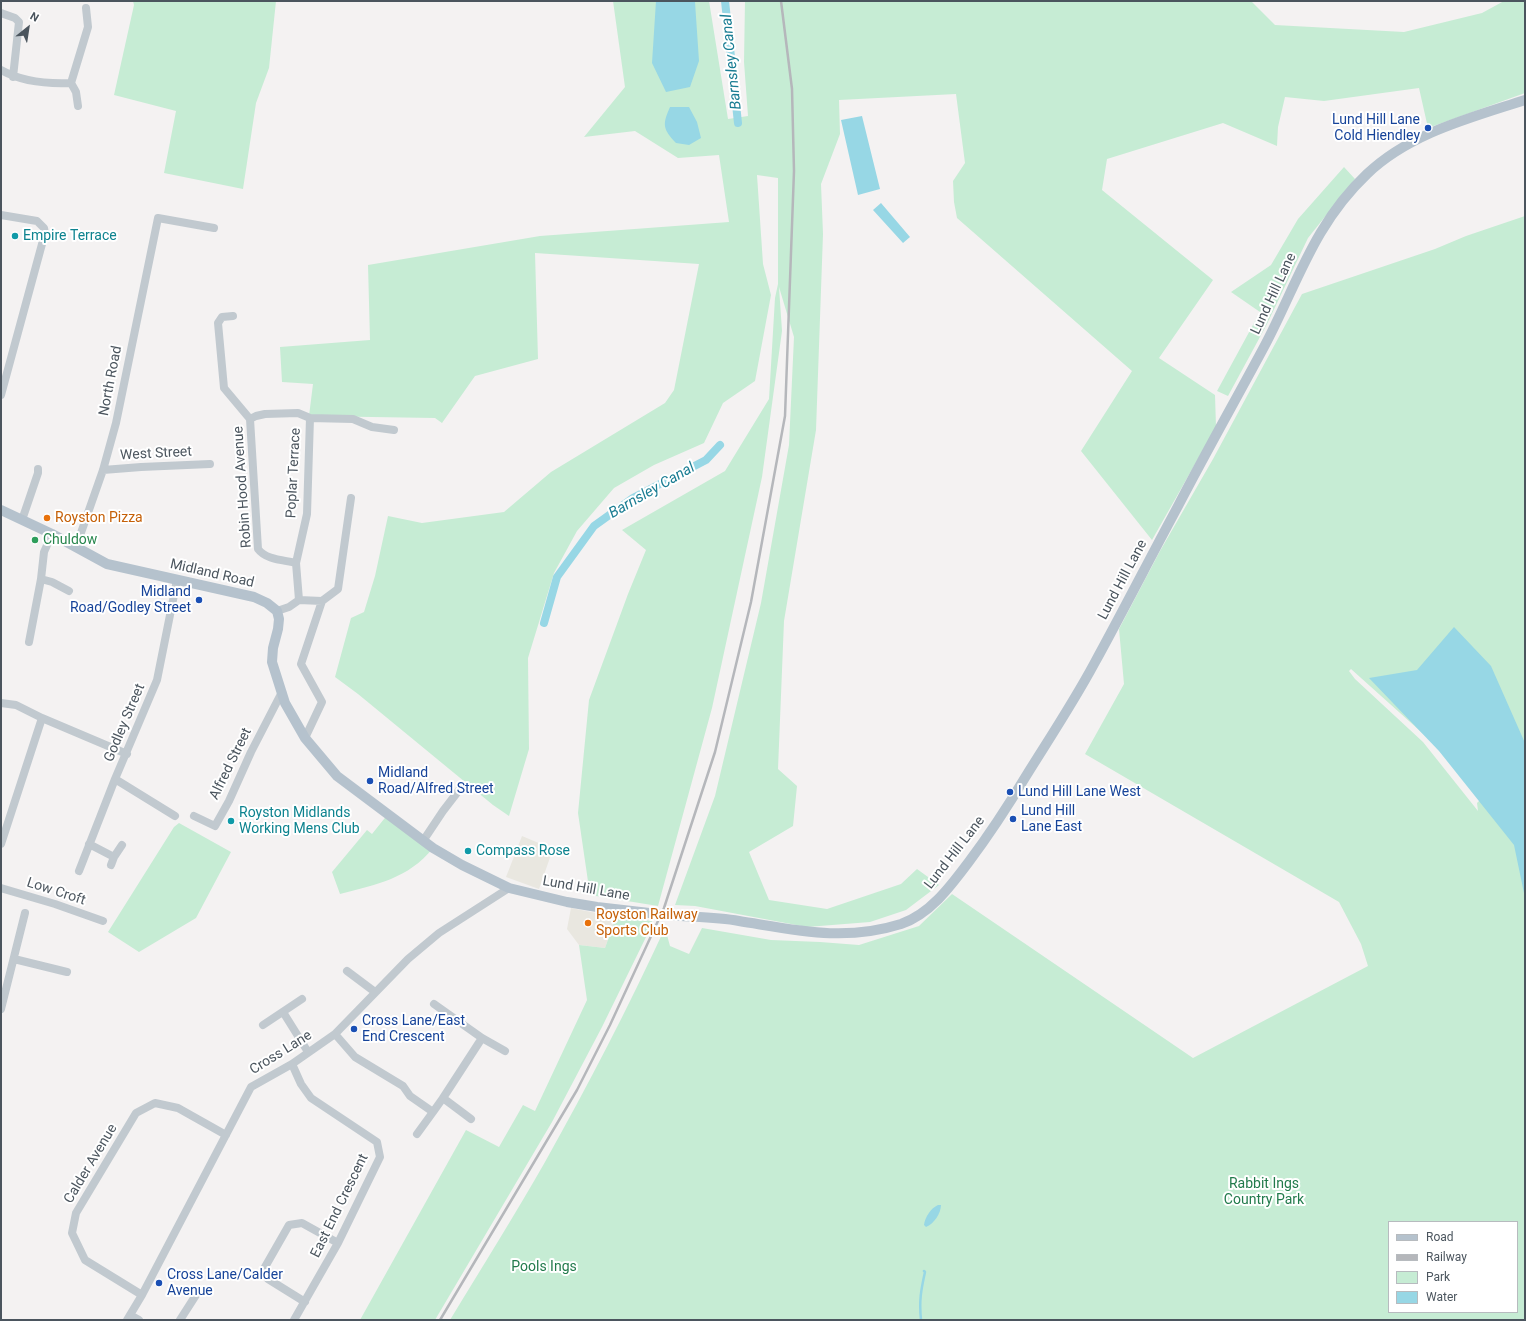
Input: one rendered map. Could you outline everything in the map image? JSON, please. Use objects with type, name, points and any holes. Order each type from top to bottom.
[{"type":"main road","name":"Lund Hill Lane","points":[[509,888],[567,902],[597,907],[736,920],[800,932],[836,934],[864,933],[903,923],[921,914],[945,893],[992,831],[1093,666],[1266,344],[1310,250],[1336,208],[1367,173],[1392,152],[1416,139],[1446,127],[1525,100]]},
{"type":"main road","name":"Midland Road","points":[[1,510],[52,534],[107,564],[254,597],[267,602],[277,611]]},
{"type":"main road","points":[[277,611],[279,619],[273,648],[272,662],[285,703],[305,738],[337,776],[423,841],[462,865],[509,888]]},
{"type":"street","points":[[78,106],[76,92],[71,84],[88,27],[86,8]]},
{"type":"street","points":[[1,13],[15,18],[19,22],[13,77]]},
{"type":"street","points":[[1,70],[13,77],[51,84],[71,84]]},
{"type":"street","points":[[1,215],[37,221],[44,228],[45,233],[1,395]]},
{"type":"street","name":"North Road","points":[[76,547],[103,470],[116,423],[158,218],[214,228]]},
{"type":"street","points":[[232,316],[222,317],[218,323],[224,388],[250,419]]},
{"type":"street","name":"Robin Hood Avenue","points":[[296,563],[268,557],[262,554],[258,549],[250,419],[265,414],[298,413],[310,418],[353,419],[372,427],[394,430]]},
{"type":"street","name":"Poplar Terrace","points":[[299,600],[296,563],[307,514],[310,418]]},
{"type":"street","name":"West Street","points":[[103,470],[210,464]]},
{"type":"street","points":[[22,520],[38,469]]},
{"type":"street","points":[[305,738],[322,702],[301,664],[322,601],[338,589],[351,498]]},
{"type":"street","points":[[29,642],[41,579],[44,552],[52,534]]},
{"type":"street","points":[[41,579],[52,582],[69,591]]},
{"type":"street","name":"Godley Street","points":[[79,871],[115,779],[127,754],[157,680],[177,580]]},
{"type":"street","points":[[277,611],[289,608],[299,600],[322,601]]},
{"type":"street","name":"Alfred Street","points":[[194,816],[215,826],[282,692]]},
{"type":"street","points":[[1,703],[16,705],[42,718],[127,754]]},
{"type":"street","points":[[1,844],[42,718]]},
{"type":"street","points":[[115,779],[175,816]]},
{"type":"street","points":[[423,841],[463,785]]},
{"type":"street","points":[[89,844],[113,861],[122,845]]},
{"type":"street","name":"Low Croft","points":[[1,888],[55,904],[103,921]]},
{"type":"street","name":"Cross Lane","points":[[128,1318],[142,1295],[251,1087],[292,1064],[335,1034],[408,959],[439,933],[509,888]]},
{"type":"street","points":[[1,1008],[2,999],[25,914]]},
{"type":"street","points":[[14,959],[67,972]]},
{"type":"street","points":[[347,971],[375,992]]},
{"type":"street","points":[[263,1025],[302,999]]},
{"type":"street","points":[[434,1004],[482,1038],[505,1051]]},
{"type":"street","points":[[283,1012],[308,1052]]},
{"type":"street","points":[[335,1034],[355,1057],[403,1086],[410,1096],[433,1112]]},
{"type":"street","points":[[417,1134],[443,1098],[482,1038]]},
{"type":"street","name":"East End Crescent","points":[[292,1064],[301,1084],[311,1098],[377,1142],[380,1158],[338,1242],[294,1320]]},
{"type":"street","points":[[443,1098],[472,1119]]},
{"type":"street","name":"Calder Avenue","points":[[142,1295],[84,1260],[72,1233],[76,1213],[136,1113],[156,1103],[178,1108],[226,1135]]},
{"type":"street","points":[[304,1302],[268,1279],[265,1267],[268,1261],[289,1225],[302,1223],[338,1242]]},
{"type":"street","points":[[180,1320],[196,1295]]},
{"type":"street","points":[[128,1318],[139,1320]]},
{"type":"shaded area","points":[[522,836],[553,849],[539,889],[506,877]]},
{"type":"shaded area","points":[[571,908],[616,917],[605,948],[579,945],[567,929]]},
{"type":"green space","points":[[133,1],[276,1],[269,68],[256,103],[243,189],[164,173],[176,111],[114,95],[134,5]]},
{"type":"green space","points":[[613,1],[709,1],[728,119],[748,116],[744,62],[745,1],[1251,1],[1275,25],[1404,32],[1482,13],[1504,1],[1525,1],[1525,93],[1428,128],[1419,88],[1324,101],[1285,97],[1278,127],[1277,146],[1223,123],[1107,159],[1102,190],[1213,280],[1159,358],[1215,395],[1216,427],[1152,540],[1081,451],[1132,371],[957,218],[954,202],[953,181],[965,163],[956,94],[839,100],[840,134],[821,184],[823,234],[816,430],[784,621],[778,769],[797,786],[793,826],[749,852],[769,900],[827,909],[901,884],[917,869],[939,885],[906,910],[870,922],[807,927],[695,906],[675,905],[715,796],[761,603],[789,445],[794,337],[779,287],[782,331],[762,477],[712,708],[658,906],[590,895],[578,813],[589,700],[646,550],[622,530],[725,471],[769,399],[775,298],[778,284],[778,178],[757,175],[763,264],[771,295],[755,381],[723,403],[704,443],[654,465],[614,488],[577,531],[554,573],[528,658],[529,749],[509,816],[493,805],[358,694],[335,677],[351,618],[364,612],[375,576],[388,516],[422,523],[504,512],[551,472],[665,403],[674,390],[699,264],[535,253],[538,359],[475,376],[442,423],[435,418],[309,416],[313,384],[282,382],[280,347],[370,340],[368,265],[540,236],[729,222],[719,155],[678,158],[635,131],[584,137],[625,87]]},
{"type":"green space","points":[[1344,167],[1355,179],[1308,238],[1267,324],[1228,396],[1217,391],[1260,312],[1231,292],[1271,265],[1298,219]]},
{"type":"green space","points":[[1525,216],[1525,1320],[450,1320],[522,1202],[561,1133],[622,1017],[665,928],[670,946],[689,954],[702,928],[771,940],[859,945],[919,926],[952,894],[1193,1058],[1368,966],[1361,944],[1339,902],[1085,754],[1124,684],[1119,629],[1160,551],[1213,459],[1302,294],[1435,249],[1466,236]],"holes":[[[1351,669],[1429,739],[1481,799],[1477,803],[1478,811],[1423,742],[1355,679],[1349,671]]]},
{"type":"green space","points":[[388,814],[433,848],[413,867],[402,874],[379,883],[340,894],[332,872],[367,830],[372,834]]},
{"type":"green space","points":[[179,823],[231,852],[196,918],[139,952],[108,932],[174,827]]},
{"type":"green space","points":[[616,917],[652,921],[647,935],[602,1027],[552,1122],[435,1320],[360,1320],[466,1130],[499,1147],[523,1105],[535,1111],[587,1000],[579,945],[605,948]]},
{"type":"water","points":[[656,1],[695,2],[699,61],[690,87],[666,92],[652,63]]},
{"type":"water","points":[[670,107],[689,107],[697,122],[701,138],[689,145],[676,143],[668,134],[665,126]]},
{"type":"water","points":[[862,116],[880,189],[858,195],[841,120]]},
{"type":"water","points":[[881,203],[910,237],[903,243],[873,210]]},
{"type":"water","points":[[1454,627],[1491,666],[1525,743],[1525,898],[1514,845],[1439,751],[1369,678],[1417,670]]},
{"type":"water","points":[[941,1205],[941,1208],[938,1215],[929,1226],[926,1227],[924,1225],[927,1216],[933,1208]]},
{"type":"waterway","name":"Barnsley Canal","points":[[725,1],[738,123]]},
{"type":"waterway","name":"Barnsley Canal","points":[[544,623],[557,577],[594,526],[633,498],[706,460],[720,445]]},
{"type":"waterway","points":[[921,1320],[920,1301],[924,1271]]},
{"type":"railway","points":[[440,1320],[577,1090],[610,1025],[664,908],[715,752],[751,602],[785,416],[794,171],[792,89],[781,1]]},
{"type":"place","name":"Lund Hill Lane Cold Hiendley","points":[[1428,128]]},
{"type":"place","name":"Empire Terrace","points":[[15,236]]},
{"type":"place","name":"Royston Pizza","points":[[47,518]]},
{"type":"place","name":"Chuldow","points":[[35,540]]},
{"type":"place","name":"Midland Road/Godley Street","points":[[199,600]]},
{"type":"place","name":"Midland Road/Alfred Street","points":[[370,781]]},
{"type":"place","name":"Lund Hill Lane West","points":[[1010,792]]},
{"type":"place","name":"Lund Hill Lane East","points":[[1013,819]]},
{"type":"place","name":"Royston Midlands Working Mens Club","points":[[231,821]]},
{"type":"place","name":"Compass Rose","points":[[468,851]]},
{"type":"place","name":"Royston Railway Sports Club","points":[[588,923]]},
{"type":"place","name":"Cross Lane/East End Crescent","points":[[354,1029]]},
{"type":"place","name":"Cross Lane/Calder Avenue","points":[[159,1283]]},
{"type":"park label","name":"Rabbit Ings Country Park","points":[[1264,1192]]},
{"type":"park label","name":"Pools Ings","points":[[544,1267]]}]
